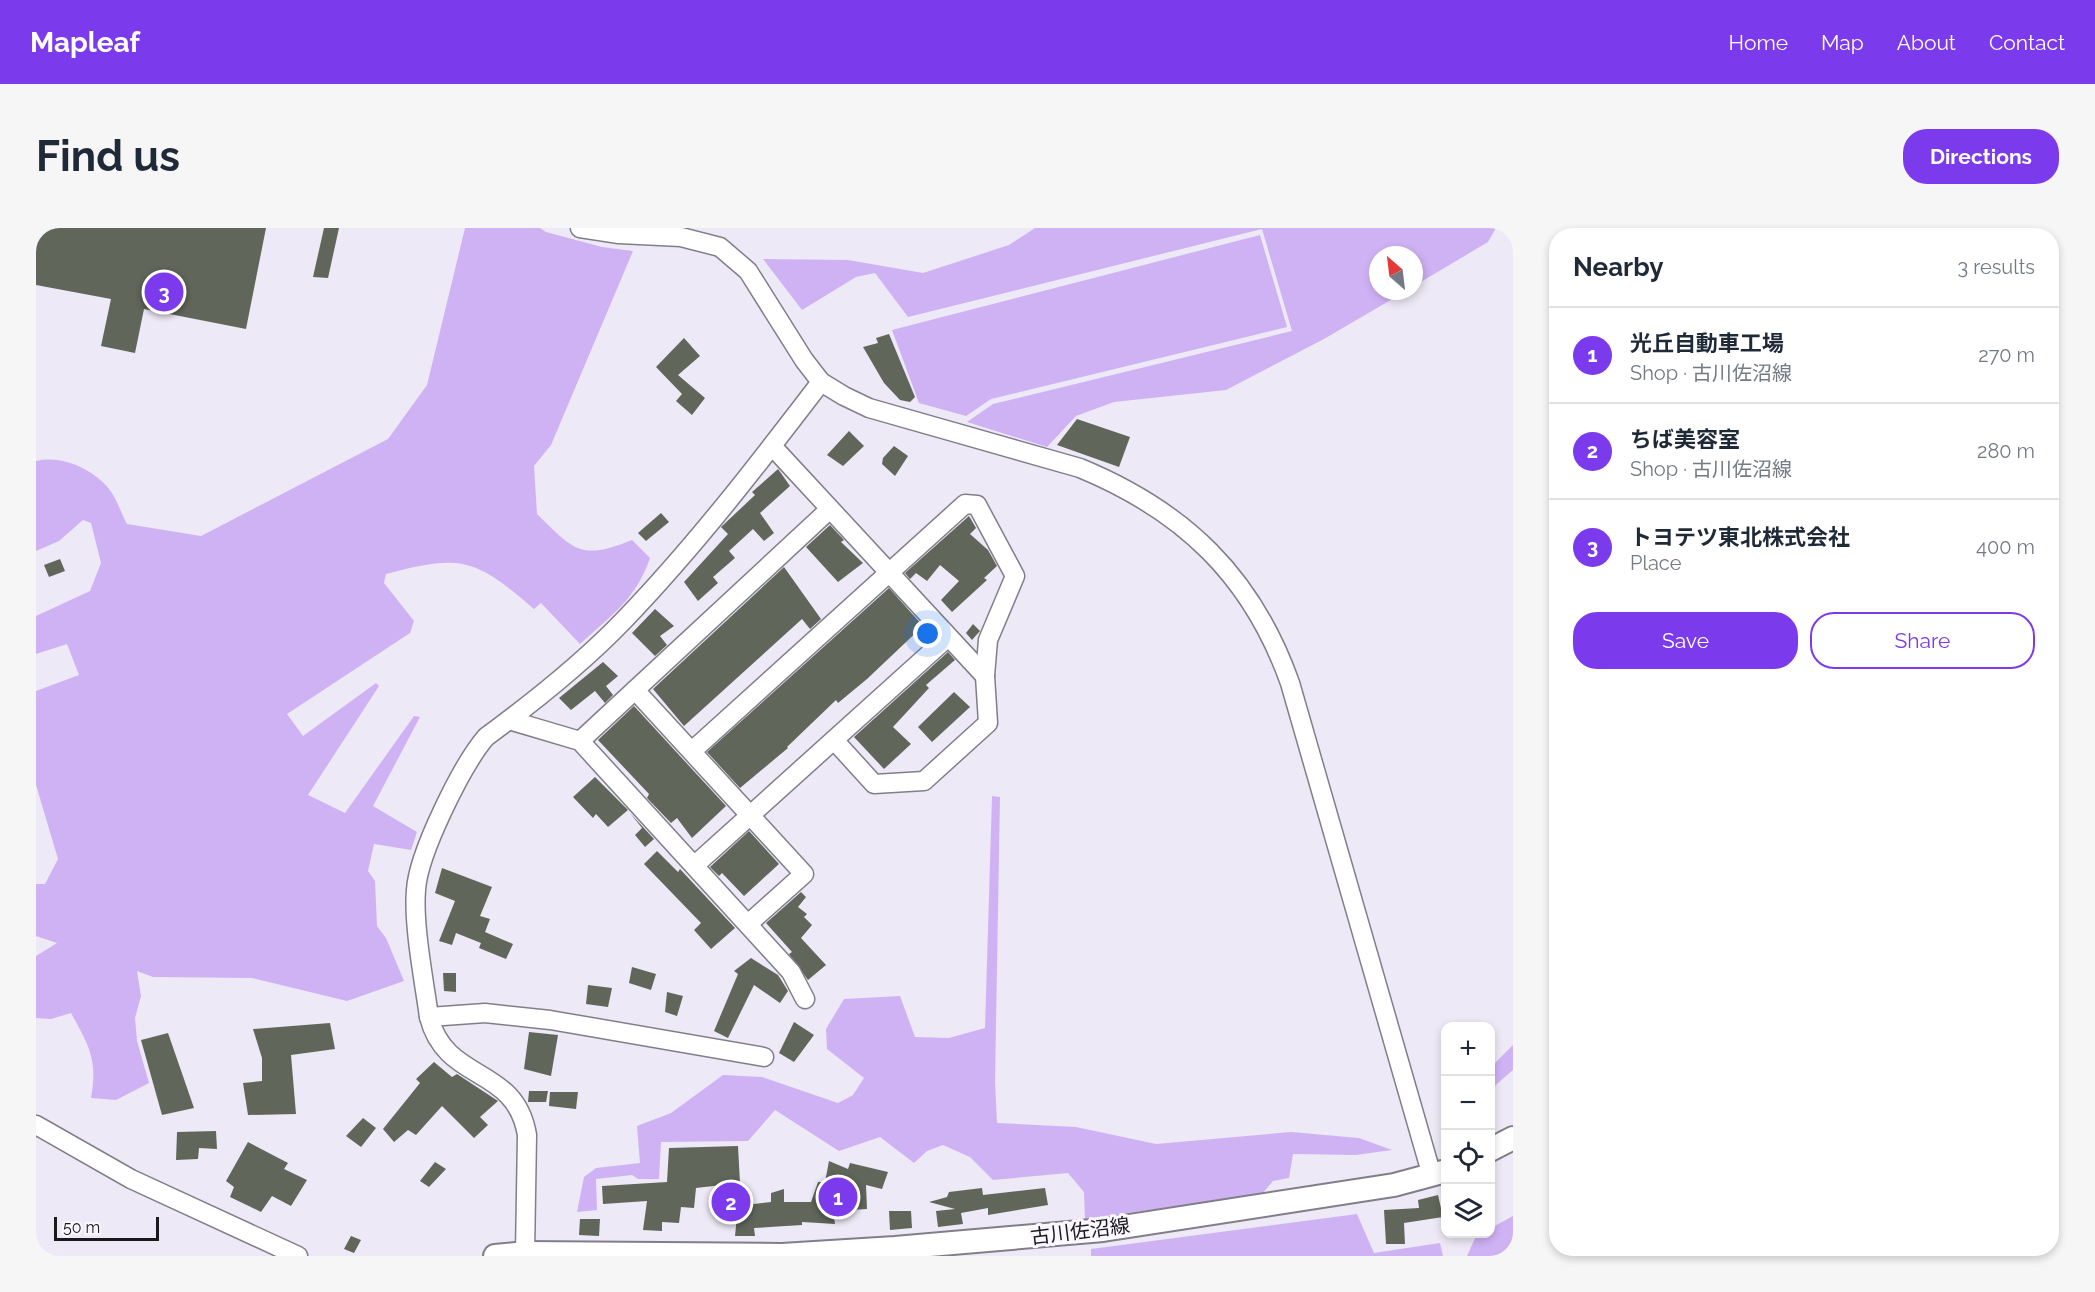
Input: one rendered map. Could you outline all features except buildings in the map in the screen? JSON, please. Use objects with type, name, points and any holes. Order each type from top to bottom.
[{"type":"main road","points":[[1495,1148],[1513,1138]]},
{"type":"main road","name":"古川佐沼線","points":[[495,1256],[525,1253],[782,1255],[895,1252],[1102,1230],[1395,1185],[1439,1173]]},
{"type":"street","points":[[580,228],[619,234],[681,237],[720,248],[748,271],[804,360],[821,382],[869,408],[1080,468],[1102,477],[1135,495],[1180,525],[1237,579],[1277,647],[1290,683],[1439,1173]]},
{"type":"street","points":[[525,1253],[527,1135],[525,1120],[507,1092],[494,1082],[454,1060],[442,1049],[433,1034],[416,905],[419,872],[463,770],[486,737],[568,672],[625,620],[772,446],[821,382]]},
{"type":"street","points":[[772,446],[985,676]]},
{"type":"street","points":[[692,751],[965,504],[977,505],[1015,576],[988,640],[985,676],[988,723],[924,781],[874,784],[834,740]]},
{"type":"street","points":[[580,741],[830,509]]},
{"type":"street","points":[[695,865],[948,637]]},
{"type":"street","points":[[635,690],[804,874],[748,924]]},
{"type":"street","points":[[509,720],[580,741],[791,972],[805,999]]},
{"type":"street","points":[[429,1017],[485,1013],[550,1020],[764,1057]]},
{"type":"street","points":[[36,1125],[131,1179],[298,1256]]},
{"type":"shaded area","points":[[465,228],[540,228],[546,232],[602,247],[633,251],[551,445],[534,466],[537,514],[560,536],[579,548],[600,550],[632,540],[650,558],[644,572],[638,585],[622,606],[580,644],[541,603],[534,609],[497,579],[481,570],[450,563],[432,564],[386,574],[384,583],[414,621],[410,633],[287,714],[303,736],[376,683],[379,686],[308,795],[345,813],[414,716],[420,717],[373,806],[417,832],[411,850],[374,844],[368,871],[375,881],[377,926],[386,938],[404,981],[347,1001],[252,978],[153,977],[137,971],[141,996],[135,1018],[137,1041],[149,1083],[116,1100],[91,1098],[93,1073],[90,1053],[71,1013],[51,1019],[36,1018],[36,956],[57,943],[36,936],[36,884],[45,884],[58,859],[36,785],[36,691],[79,675],[67,644],[36,654],[36,616],[90,591],[101,563],[91,523],[83,520],[59,541],[36,551],[36,461],[66,462],[94,475],[112,493],[127,524],[201,536],[388,439],[427,385]]},
{"type":"shaded area","points":[[1035,228],[1496,228],[1488,242],[1423,281],[1423,246],[1369,246],[1369,300],[1391,300],[1324,339],[1226,390],[1114,402],[1076,416],[1047,447],[967,422],[993,404],[1292,331],[1262,229],[908,317],[875,273],[856,277],[802,310],[763,259],[848,260],[923,273],[1009,245]]},
{"type":"shaded area","points":[[1260,235],[1287,327],[991,399],[966,416],[919,403],[892,330]]},
{"type":"shaded area","points":[[992,796],[1000,797],[995,1082],[997,1123],[1076,1127],[1156,1144],[1291,1132],[1359,1138],[1392,1150],[1356,1155],[1293,1154],[1289,1178],[1273,1181],[1262,1194],[1085,1219],[1084,1192],[1068,1173],[993,1180],[970,1157],[943,1145],[927,1151],[914,1163],[880,1137],[839,1151],[775,1110],[748,1141],[661,1142],[659,1179],[638,1179],[632,1175],[596,1179],[597,1210],[577,1212],[584,1177],[596,1168],[640,1163],[637,1126],[671,1113],[723,1075],[762,1077],[838,1103],[853,1095],[864,1078],[827,1049],[826,1029],[844,999],[900,996],[915,1037],[949,1038],[985,1028]]},
{"type":"shaded area","points":[[1513,1045],[1513,1070],[1495,1086],[1495,1063]]},
{"type":"shaded area","points":[[1357,1214],[1374,1253],[1440,1243],[1443,1256],[1091,1256],[1091,1249]]},
{"type":"shaded area","points":[[1513,1216],[1513,1256],[1467,1256],[1475,1238],[1495,1238],[1495,1226]]},
{"type":"place","name":"トヨテツ東北株式会社","points":[[164,292]]},
{"type":"place","name":"光丘自動車工場","points":[[838,1197]]},
{"type":"place","name":"ちば美容室","points":[[731,1202]]}]
